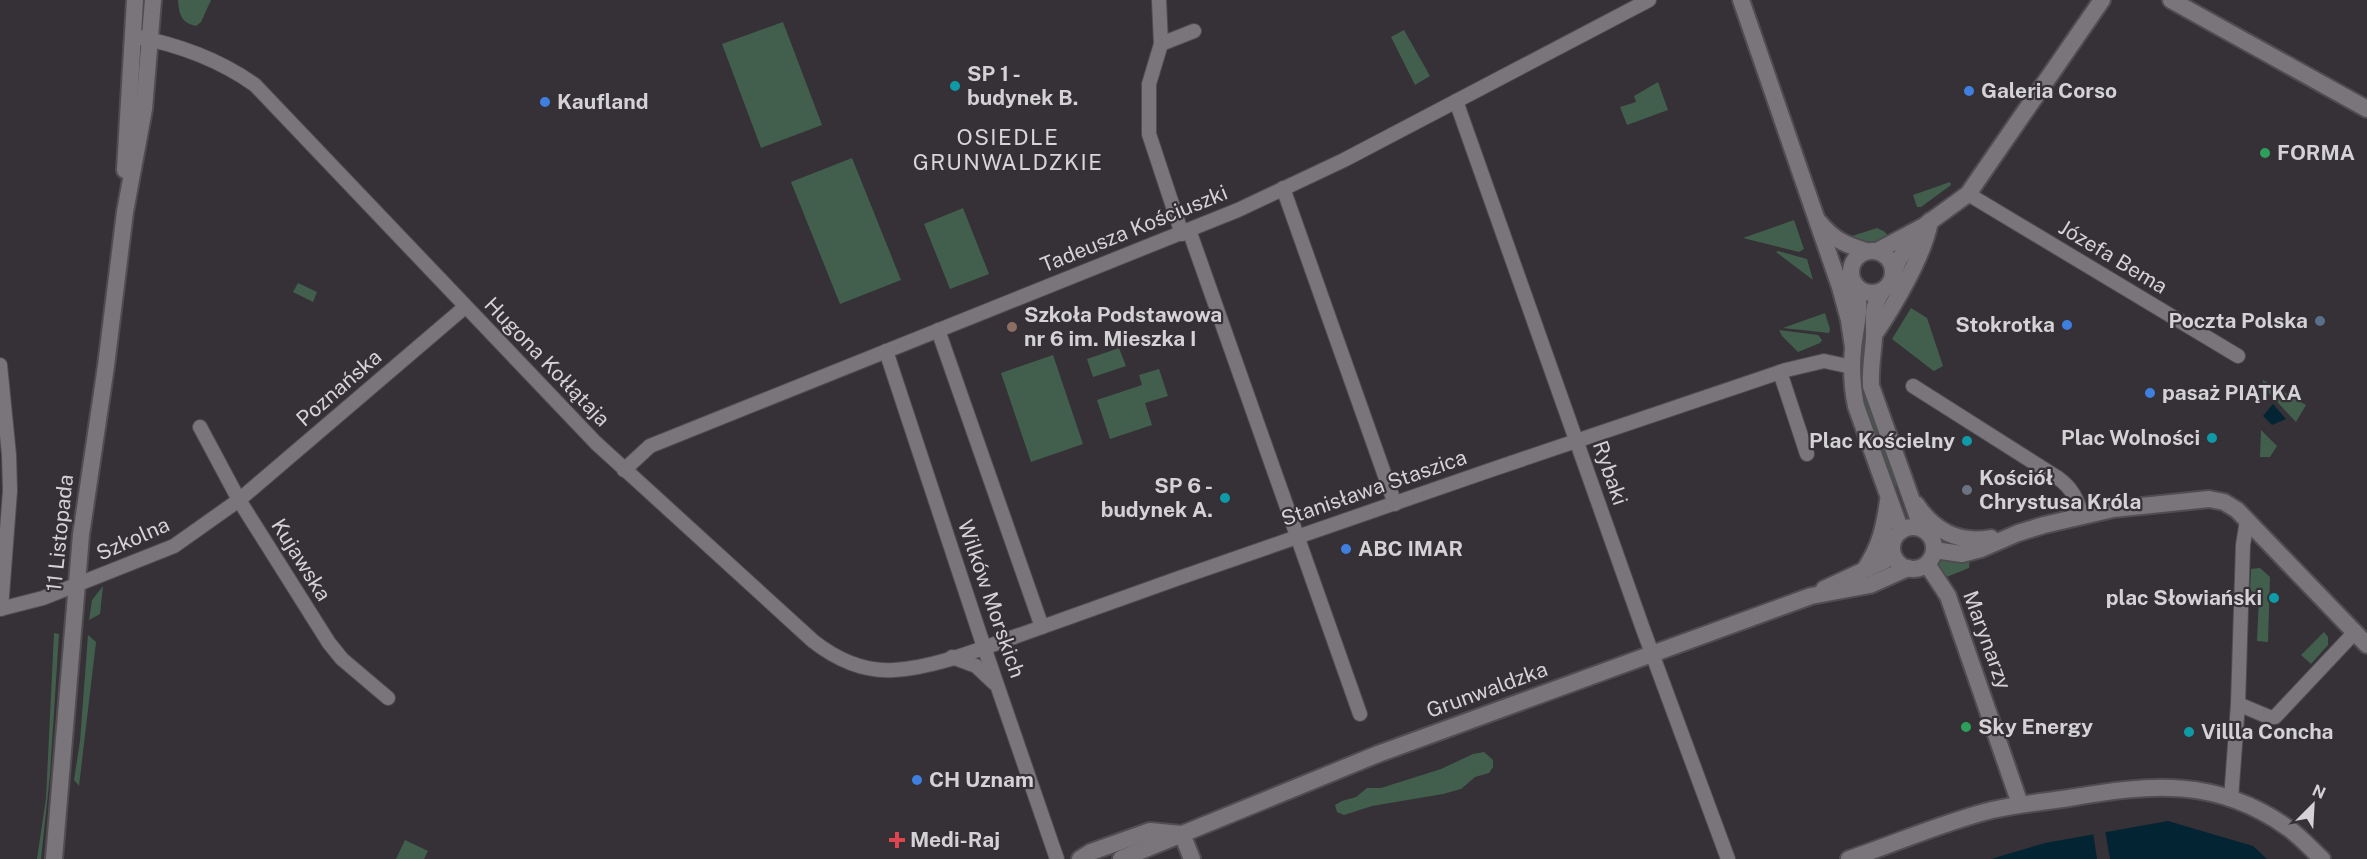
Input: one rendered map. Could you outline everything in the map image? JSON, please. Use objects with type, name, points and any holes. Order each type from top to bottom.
[{"type":"street","name":"11 Listopada","points":[[54,859],[81,535],[106,366],[125,213],[141,132],[142,38],[135,0]]},
{"type":"street","name":"11 Listopada","points":[[142,38],[153,0]]},
{"type":"street","points":[[1159,0],[1160,47],[1149,84],[1149,134],[1360,714]]},
{"type":"street","name":"Tadeusza Kościuszki","points":[[624,470],[650,446],[1185,232],[1283,188],[1344,160],[1649,0]]},
{"type":"street","points":[[1741,0],[1850,320],[1853,347]]},
{"type":"street","points":[[1901,531],[1856,406],[1852,386],[1853,347],[1860,299],[1853,281],[1853,261],[1927,224],[1968,194],[2102,0]]},
{"type":"street","points":[[2171,0],[2367,109]]},
{"type":"street","points":[[1160,47],[1194,32]]},
{"type":"street","name":"Hugona Kołłątaja","points":[[142,38],[209,59],[255,85],[465,307],[624,470],[813,641],[834,656],[854,665],[882,670],[916,667],[984,647]]},
{"type":"street","name":"Rybaki","points":[[1456,101],[1652,654],[1728,859]]},
{"type":"street","points":[[1283,188],[1395,504]]},
{"type":"street","name":"Józefa Bema","points":[[1968,194],[2238,356]]},
{"type":"street","points":[[1815,216],[1828,233],[1841,243],[1871,251],[1889,259],[1893,274]]},
{"type":"street","points":[[1927,224],[1899,259],[1891,281],[1877,299],[1872,318],[1874,335],[1870,371],[1871,386],[1907,491],[1922,529],[1933,539],[1931,557]]},
{"type":"street","points":[[1874,335],[1917,260],[1927,238],[1927,224]]},
{"type":"street","points":[[1828,254],[1853,281],[1872,293],[1883,290]]},
{"type":"street","name":"Poznańska","points":[[239,500],[465,307]]},
{"type":"street","name":"Wilków Morskich","points":[[938,330],[1042,627]]},
{"type":"street","name":"Wilków Morskich","points":[[886,351],[1057,859]]},
{"type":"street","name":"Stanisława Staszica","points":[[984,647],[1296,537],[1780,372],[1824,361],[1852,367]]},
{"type":"street","points":[[0,365],[9,455],[10,491],[0,609]]},
{"type":"street","points":[[1780,372],[1807,454]]},
{"type":"street","points":[[1913,387],[2068,485],[2077,499],[2082,515]]},
{"type":"street","name":"Kujawska","points":[[200,427],[239,500],[329,643],[342,659],[388,698]]},
{"type":"street","points":[[1907,491],[1920,511],[1951,536],[1975,541],[2018,533],[2113,509],[2209,499],[2231,505],[2367,645]]},
{"type":"street","points":[[1864,570],[1881,539],[1889,497]]},
{"type":"street","name":"Szkolna","points":[[0,609],[43,598],[174,546],[239,500]]},
{"type":"street","points":[[2231,799],[2238,704],[2243,545],[2247,520]]},
{"type":"street","points":[[1922,529],[1908,528],[1901,531],[1894,539],[1892,549],[1897,561],[1908,568],[1916,569],[1931,557],[1962,554],[1981,549],[2018,533]]},
{"type":"street","name":"Grunwaldzka","points":[[1121,859],[1369,757],[1811,596],[1844,578],[1884,561],[1892,549]]},
{"type":"street","name":"Marynarzy","points":[[1931,557],[1948,596],[2020,804]]},
{"type":"street","name":"Grunwaldzka","points":[[1811,596],[1870,585],[1908,568]]},
{"type":"street","points":[[2238,704],[2275,717],[2355,632]]},
{"type":"street","points":[[952,657],[976,666],[998,687]]},
{"type":"street","points":[[1849,859],[1988,812],[2020,804],[2151,787],[2180,787],[2231,799],[2274,818],[2322,859]]},
{"type":"street","name":"Grunwaldzka","points":[[1080,859],[1091,852],[1150,831],[1182,834]]},
{"type":"street","points":[[1182,834],[1192,859]]},
{"type":"green space","points":[[178,0],[211,0],[201,22],[196,26],[184,20],[179,10]]},
{"type":"green space","points":[[783,22],[822,125],[761,148],[722,44]]},
{"type":"green space","points":[[1404,30],[1430,76],[1415,85],[1391,37]]},
{"type":"green space","points":[[1658,82],[1668,110],[1627,125],[1620,107],[1636,102],[1634,96]]},
{"type":"green space","points":[[852,158],[901,280],[840,304],[791,182]]},
{"type":"green space","points":[[1950,182],[1951,185],[1921,207],[1917,207],[1913,195]]},
{"type":"green space","points":[[963,208],[989,274],[950,289],[924,224]]},
{"type":"green space","points":[[1794,220],[1804,249],[1799,252],[1743,238]]},
{"type":"green space","points":[[1877,228],[1885,232],[1890,239],[1869,243],[1848,240],[1852,236]]},
{"type":"green space","points":[[1776,252],[1807,259],[1813,280]]},
{"type":"green space","points":[[298,283],[317,292],[313,302],[293,292]]},
{"type":"green space","points":[[1866,300],[1870,300],[1863,362],[1864,386],[1897,485],[1893,487],[1862,400],[1859,372]]},
{"type":"green space","points":[[1911,308],[1927,318],[1943,366],[1934,371],[1892,339]]},
{"type":"green space","points":[[1825,313],[1829,333],[1783,328]]},
{"type":"green space","points":[[1779,330],[1818,335],[1822,340],[1798,352]]},
{"type":"green space","points":[[1119,348],[1126,366],[1093,377],[1087,359]]},
{"type":"green space","points":[[1053,355],[1083,444],[1031,462],[1001,373]]},
{"type":"green space","points":[[1159,369],[1168,396],[1145,403],[1152,425],[1110,439],[1097,400],[1142,385],[1139,375]]},
{"type":"green space","points":[[2263,380],[2306,405],[2296,422],[2263,387]]},
{"type":"green space","points":[[2261,430],[2277,446],[2270,457],[2260,457]]},
{"type":"green space","points":[[1941,558],[1970,558],[1969,568],[1944,578],[1936,565]]},
{"type":"green space","points":[[2260,568],[2270,577],[2268,642],[2257,641],[2259,598],[2250,590],[2251,569]]},
{"type":"green space","points":[[103,586],[100,614],[89,620],[92,600]]},
{"type":"green space","points":[[2324,632],[2328,637],[2328,645],[2311,664],[2301,655]]},
{"type":"green space","points":[[54,633],[59,634],[50,775],[41,859],[37,859],[46,798]]},
{"type":"green space","points":[[88,635],[96,642],[79,786],[74,780],[80,741]]},
{"type":"green space","points":[[1484,752],[1493,760],[1493,767],[1489,773],[1475,777],[1461,789],[1372,806],[1344,815],[1337,812],[1335,805],[1356,797],[1367,788],[1381,788],[1441,769],[1473,754]]},
{"type":"green space","points":[[405,840],[428,851],[424,859],[396,859]]},
{"type":"water","points":[[2273,404],[2286,419],[2272,425],[2263,416]]},
{"type":"water","points":[[2168,821],[2253,846],[2267,859],[1991,859],[2045,843]]},
{"type":"pier","points":[[2105,830],[2110,859],[2097,859],[2093,832]]},
{"type":"place","name":"SP 1 - budynek B.","points":[[955,86]]},
{"type":"place","name":"Galeria Corso","points":[[1969,91]]},
{"type":"place","name":"Kaufland","points":[[545,102]]},
{"type":"place","name":"FORMA","points":[[2265,153]]},
{"type":"place","name":"Poczta Polska","points":[[2320,321]]},
{"type":"place","name":"Stokrotka","points":[[2067,325]]},
{"type":"place","name":"Szkoła Podstawowa nr 6 im. Mieszka I","points":[[1012,327]]},
{"type":"place","name":"pasaż PIĄTKA","points":[[2150,393]]},
{"type":"place","name":"Plac Wolności","points":[[2212,438]]},
{"type":"place","name":"Plac Kościelny","points":[[1967,441]]},
{"type":"place","name":"Kościół Chrystusa Króla","points":[[1967,490]]},
{"type":"place","name":"SP 6 - budynek A.","points":[[1225,498]]},
{"type":"place","name":"ABC IMAR","points":[[1346,549]]},
{"type":"place","name":"plac Słowiański","points":[[2274,598]]},
{"type":"place","name":"Sky Energy","points":[[1966,727]]},
{"type":"place","name":"Villla Concha","points":[[2189,732]]},
{"type":"place","name":"CH Uznam","points":[[917,780]]},
{"type":"place","name":"Medi-Raj","points":[[897,840]]},
{"type":"district","name":"OSIEDLE GRUNWALDZKIE","points":[[1008,150]]}]
